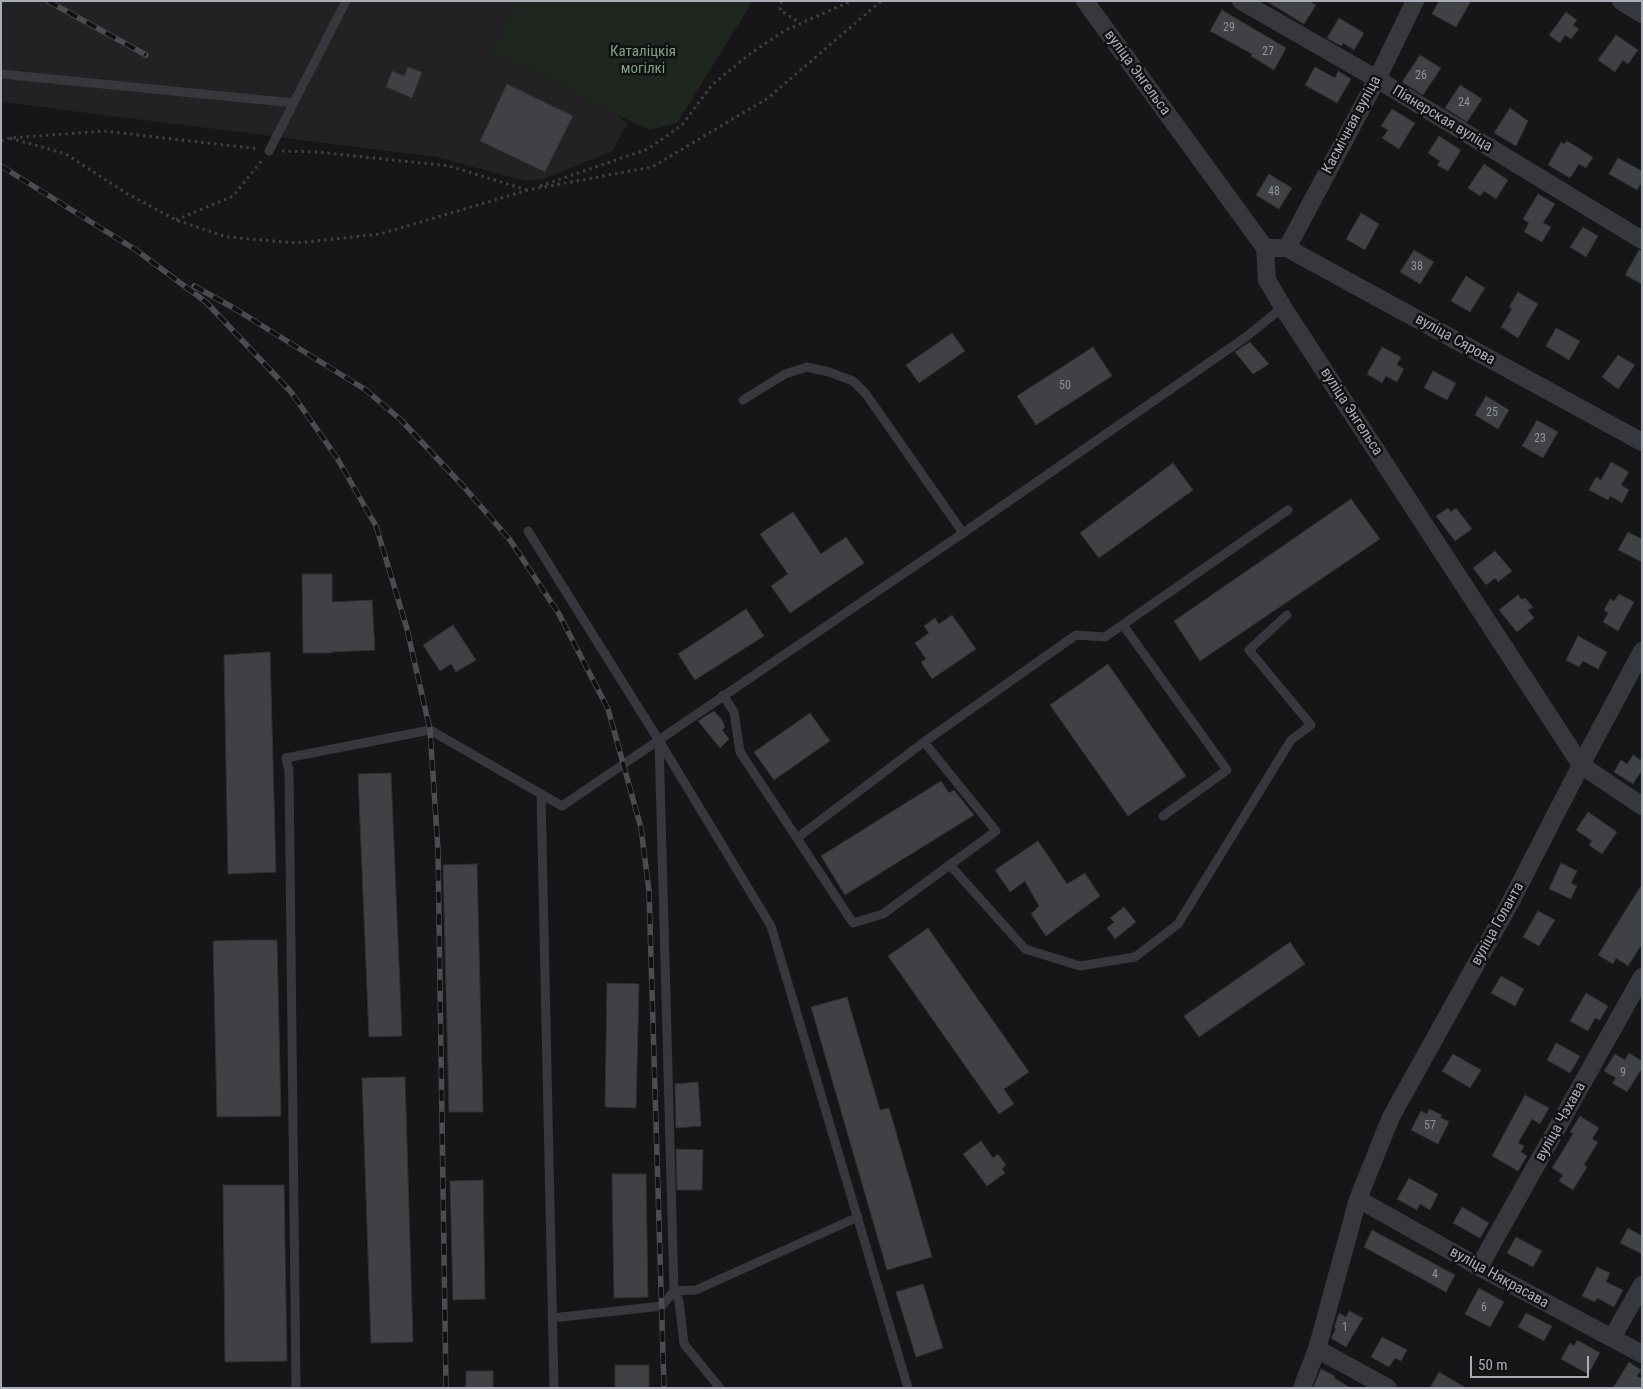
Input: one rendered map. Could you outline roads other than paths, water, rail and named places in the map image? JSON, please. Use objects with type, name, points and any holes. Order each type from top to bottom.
[{"type":"street","name":"вуліца Энгельса","points":[[1085,1],[1265,248],[1267,280],[1283,307],[1580,765],[1642,806]]},
{"type":"street","name":"Піянерская вуліца","points":[[1241,1],[1377,79],[1642,240]]},
{"type":"street","name":"Касмічная вуліца","points":[[1287,248],[1377,79],[1414,1]]},
{"type":"street","points":[[1621,1],[1642,14]]},
{"type":"street","name":"вуліца Сярова","points":[[1265,248],[1287,248],[1642,442]]},
{"type":"street","name":"вуліца Голанта","points":[[1302,1388],[1317,1349],[1358,1199],[1391,1117],[1510,903],[1580,765],[1642,651]]},
{"type":"street","name":"вуліца Чэхава","points":[[1479,1267],[1642,977]]},
{"type":"street","name":"вуліца Някрасава","points":[[1358,1199],[1479,1267],[1642,1354]]},
{"type":"street","points":[[1612,1338],[1642,1285]]},
{"type":"street","points":[[1317,1349],[1388,1388]]},
{"type":"lane","points":[[269,151],[344,3],[335,1]]},
{"type":"lane","points":[[1,74],[294,103]]},
{"type":"lane","points":[[296,1388],[289,771],[286,758],[430,730],[562,806],[963,533],[1246,337],[1283,307]]},
{"type":"lane","points":[[743,400],[785,374],[807,367],[829,372],[853,381],[866,394],[963,533]]},
{"type":"lane","points":[[797,838],[924,742],[1076,635],[1105,637],[1288,510]]},
{"type":"lane","points":[[528,531],[658,739],[771,926],[908,1388]]},
{"type":"lane","points":[[950,865],[1025,949],[1080,966],[1135,957],[1178,924],[1291,740],[1311,725],[1249,650],[1287,615]]},
{"type":"lane","points":[[1123,625],[1227,770],[1163,816]]},
{"type":"lane","points":[[723,695],[734,712],[740,752],[853,923],[884,914],[996,831],[924,742]]},
{"type":"lane","points":[[658,739],[674,1291],[679,1301],[684,1344],[720,1388]]},
{"type":"lane","points":[[540,794],[554,1388]]},
{"type":"lane","points":[[552,1318],[662,1306],[674,1291],[696,1290],[858,1217]]},
{"type":"railway","points":[[48,1],[146,55]]},
{"type":"railway","points":[[1,166],[136,250],[206,302],[291,392],[337,458],[376,526],[407,629],[430,730],[438,850],[446,1388]]},
{"type":"railway","points":[[194,286],[232,307],[366,390],[401,420],[464,487],[510,540],[559,614],[608,709],[641,828],[649,891],[664,1388]]},
{"type":"park label","name":"Каталіцкія могілкі","points":[[643,60]]}]
